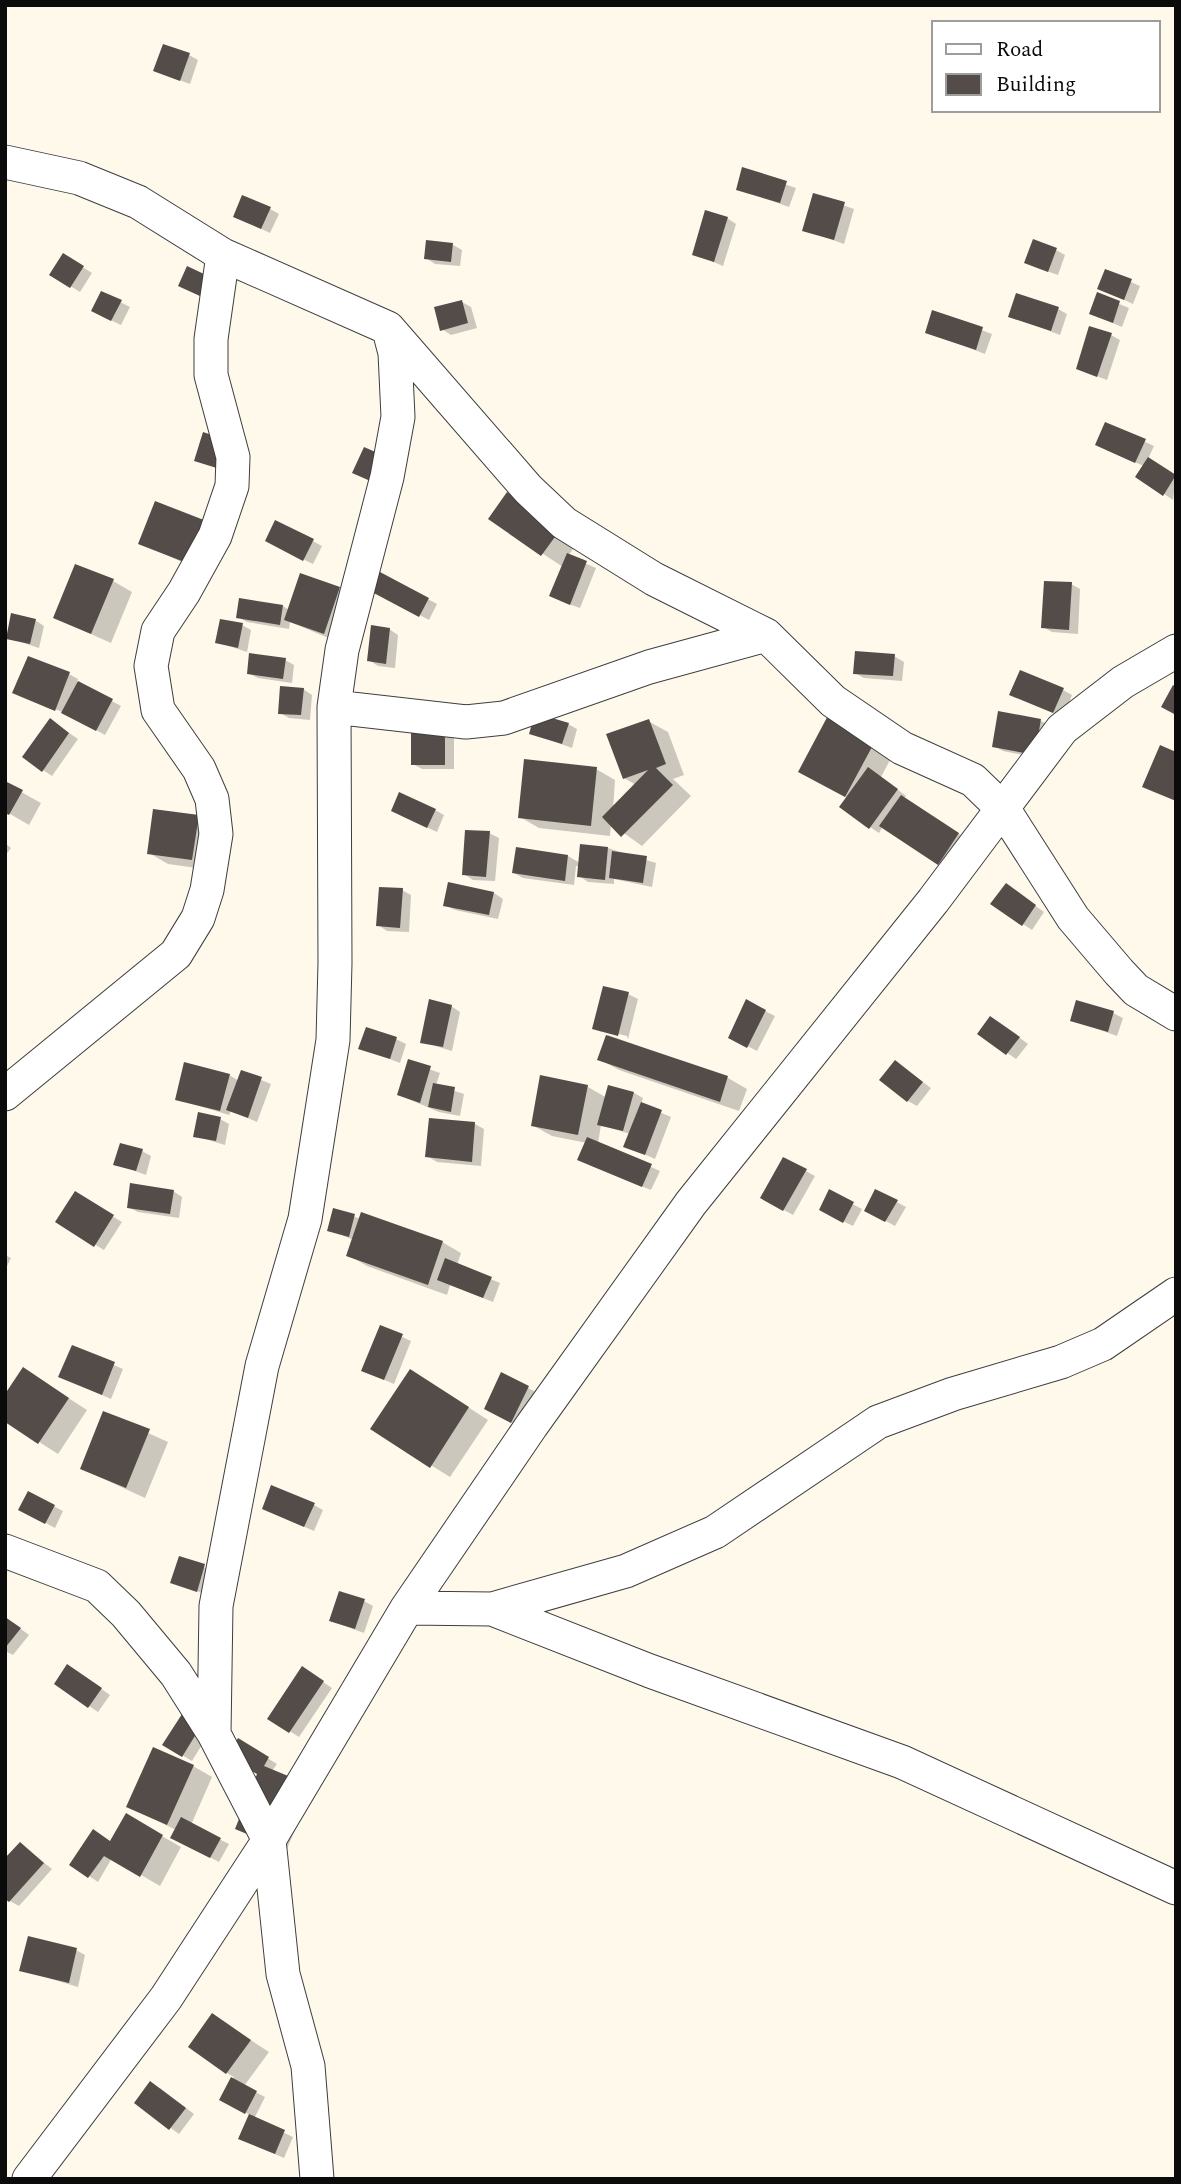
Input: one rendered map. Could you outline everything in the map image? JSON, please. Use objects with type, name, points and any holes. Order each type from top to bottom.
[{"type":"street","points":[[5,163],[25,164],[79,178],[138,202],[223,255],[388,328],[528,489],[564,523],[654,579],[766,635],[833,701],[902,748],[973,780],[1004,810],[1073,918],[1104,954],[1136,990],[1176,1014]]},
{"type":"street","points":[[5,1094],[176,954],[198,918],[207,890],[216,834],[212,799],[199,769],[158,710],[151,666],[158,631],[184,592],[215,536],[232,486],[233,457],[211,375],[211,339],[223,255]]},
{"type":"street","points":[[214,1734],[216,1606],[262,1366],[305,1219],[332,1040],[335,963],[334,707],[342,650],[387,477],[398,417],[396,353],[388,328]]},
{"type":"street","points":[[334,707],[466,722],[504,718],[649,667],[766,635]]},
{"type":"street","points":[[29,2179],[166,1998],[269,1840],[407,1608],[532,1425],[691,1203],[1004,810],[1062,729],[1123,682],[1176,651]]},
{"type":"street","points":[[407,1608],[492,1609],[626,1571],[715,1532],[878,1422],[953,1394],[1061,1362],[1103,1344],[1176,1294]]},
{"type":"street","points":[[5,1551],[97,1586],[126,1614],[176,1674],[214,1734],[269,1840],[283,1974],[308,2066],[317,2179]]},
{"type":"street","points":[[492,1609],[650,1671],[902,1762],[1176,1888]]},
{"type":"building","points":[[163,44],[190,53],[180,81],[153,71]]},
{"type":"building","points":[[742,167],[787,181],[780,203],[736,190]]},
{"type":"building","points":[[813,193],[845,202],[834,240],[802,231]]},
{"type":"building","points":[[242,195],[271,207],[261,229],[233,217]]},
{"type":"building","points":[[705,210],[728,217],[714,262],[692,255]]},
{"type":"building","points":[[1033,239],[1057,248],[1048,272],[1024,263]]},
{"type":"building","points":[[426,240],[453,243],[451,262],[424,259]]},
{"type":"building","points":[[63,253],[84,266],[70,288],[49,275]]},
{"type":"building","points":[[187,266],[223,283],[213,302],[178,286]]},
{"type":"building","points":[[1105,269],[1132,279],[1124,300],[1097,289]]},
{"type":"building","points":[[101,291],[122,300],[111,321],[91,311]]},
{"type":"building","points":[[1097,292],[1120,301],[1113,323],[1089,314]]},
{"type":"building","points":[[1016,293],[1059,307],[1051,331],[1008,317]]},
{"type":"building","points":[[462,300],[468,323],[440,331],[434,307]]},
{"type":"building","points":[[932,310],[983,327],[976,350],[925,333]]},
{"type":"building","points":[[1089,326],[1112,333],[1097,377],[1076,369]]},
{"type":"building","points":[[1105,422],[1146,439],[1135,463],[1095,445]]},
{"type":"building","points":[[203,432],[241,445],[233,473],[194,461]]},
{"type":"building","points":[[364,447],[387,457],[375,483],[352,473]]},
{"type":"building","points":[[1148,457],[1176,475],[1163,496],[1135,477]]},
{"type":"building","points":[[507,492],[560,530],[541,556],[488,519]]},
{"type":"building","points":[[155,501],[209,522],[192,565],[138,544]]},
{"type":"building","points":[[275,520],[314,539],[303,561],[265,541]]},
{"type":"building","points":[[567,553],[587,561],[570,605],[549,596]]},
{"type":"building","points":[[75,564],[114,579],[91,634],[53,618]]},
{"type":"building","points":[[380,572],[429,598],[419,617],[370,591]]},
{"type":"building","points":[[300,573],[340,587],[324,634],[284,620]]},
{"type":"building","points":[[1044,581],[1072,582],[1069,630],[1041,628]]},
{"type":"building","points":[[239,598],[283,605],[280,625],[236,618]]},
{"type":"building","points":[[11,613],[36,619],[30,644],[6,639]]},
{"type":"building","points":[[220,619],[243,623],[238,648],[215,643]]},
{"type":"building","points":[[371,625],[390,628],[386,664],[367,661]]},
{"type":"building","points":[[855,651],[895,654],[893,676],[853,674]]},
{"type":"building","points":[[249,653],[286,658],[283,679],[247,674]]},
{"type":"building","points":[[28,656],[70,672],[55,711],[12,693]]},
{"type":"building","points":[[1020,670],[1064,688],[1053,713],[1009,695]]},
{"type":"building","points":[[78,681],[113,699],[96,731],[61,713]]},
{"type":"building","points":[[1173,685],[1176,687],[1176,715],[1161,707]]},
{"type":"building","points":[[280,686],[304,688],[301,715],[278,714]]},
{"type":"building","points":[[832,708],[879,734],[845,797],[798,772]]},
{"type":"building","points":[[998,711],[1041,719],[1035,755],[992,747]]},
{"type":"building","points":[[535,713],[569,723],[562,744],[529,734]]},
{"type":"building","points":[[50,718],[69,733],[42,772],[22,757]]},
{"type":"building","points":[[649,719],[666,764],[656,768],[673,785],[621,837],[602,817],[648,770],[623,779],[606,734]]},
{"type":"building","points":[[411,725],[445,725],[445,765],[411,765]]},
{"type":"building","points":[[1160,745],[1176,752],[1176,801],[1142,787]]},
{"type":"building","points":[[524,759],[597,767],[591,826],[518,818]]},
{"type":"building","points":[[868,767],[898,789],[869,829],[839,807]]},
{"type":"building","points":[[5,781],[23,790],[9,815],[5,813]]},
{"type":"building","points":[[399,792],[436,809],[427,828],[391,811]]},
{"type":"building","points":[[901,795],[959,833],[938,865],[879,826]]},
{"type":"building","points":[[153,809],[199,815],[192,860],[147,854]]},
{"type":"building","points":[[465,830],[490,831],[486,877],[462,875]]},
{"type":"building","points":[[580,844],[608,847],[605,880],[577,877]]},
{"type":"building","points":[[516,847],[568,855],[565,881],[512,873]]},
{"type":"building","points":[[612,851],[647,856],[643,883],[609,878]]},
{"type":"building","points":[[448,882],[494,892],[489,915],[443,906]]},
{"type":"building","points":[[1006,883],[1036,905],[1022,926],[990,904]]},
{"type":"building","points":[[379,887],[403,888],[400,928],[376,926]]},
{"type":"building","points":[[603,986],[629,992],[618,1036],[592,1029]]},
{"type":"building","points":[[429,999],[452,1005],[443,1047],[420,1043]]},
{"type":"building","points":[[746,999],[766,1010],[747,1048],[728,1038]]},
{"type":"building","points":[[1076,1000],[1114,1011],[1108,1032],[1070,1021]]},
{"type":"building","points":[[990,1016],[1020,1037],[1006,1055],[977,1034]]},
{"type":"building","points":[[366,1027],[397,1037],[390,1059],[358,1049]]},
{"type":"building","points":[[606,1035],[728,1076],[720,1102],[597,1060]]},
{"type":"building","points":[[408,1059],[431,1066],[420,1103],[397,1095]]},
{"type":"building","points":[[895,1060],[923,1082],[907,1102],[879,1080]]},
{"type":"building","points":[[184,1062],[230,1074],[220,1111],[175,1100]]},
{"type":"building","points":[[241,1070],[262,1077],[248,1118],[226,1110]]},
{"type":"building","points":[[540,1075],[588,1085],[578,1135],[531,1126]]},
{"type":"building","points":[[433,1083],[455,1087],[451,1112],[428,1107]]},
{"type":"building","points":[[608,1085],[634,1092],[623,1131],[597,1125]]},
{"type":"building","points":[[641,1102],[662,1110],[645,1155],[623,1147]]},
{"type":"building","points":[[198,1112],[221,1117],[216,1141],[193,1137]]},
{"type":"building","points":[[429,1118],[475,1122],[472,1162],[425,1157]]},
{"type":"building","points":[[587,1137],[652,1164],[642,1187],[577,1160]]},
{"type":"building","points":[[120,1143],[143,1149],[136,1171],[113,1165]]},
{"type":"building","points":[[783,1157],[807,1169],[783,1211],[760,1198]]},
{"type":"building","points":[[130,1183],[174,1190],[170,1214],[127,1208]]},
{"type":"building","points":[[829,1189],[854,1202],[843,1223],[819,1210]]},
{"type":"building","points":[[875,1189],[898,1200],[885,1222],[864,1211]]},
{"type":"building","points":[[75,1191],[114,1215],[94,1247],[55,1222]]},
{"type":"building","points":[[333,1208],[355,1214],[349,1237],[327,1231]]},
{"type":"building","points":[[361,1212],[443,1241],[428,1285],[346,1256]]},
{"type":"building","points":[[445,1258],[492,1277],[483,1298],[437,1280]]},
{"type":"building","points":[[380,1325],[403,1334],[384,1380],[361,1371]]},
{"type":"building","points":[[72,1345],[115,1362],[102,1395],[58,1377]]},
{"type":"building","points":[[23,1367],[69,1398],[38,1444],[5,1422],[5,1394]]},
{"type":"building","points":[[410,1369],[469,1407],[430,1468],[370,1429]]},
{"type":"building","points":[[501,1372],[529,1386],[511,1423],[484,1409]]},
{"type":"building","points":[[103,1411],[150,1429],[126,1488],[80,1469]]},
{"type":"building","points":[[271,1485],[315,1503],[304,1527],[262,1509]]},
{"type":"building","points":[[28,1491],[55,1505],[45,1524],[18,1510]]},
{"type":"building","points":[[179,1556],[205,1564],[197,1592],[170,1583]]},
{"type":"building","points":[[339,1591],[365,1599],[355,1629],[329,1621]]},
{"type":"building","points":[[5,1617],[21,1628],[5,1648]]},
{"type":"building","points":[[67,1664],[102,1688],[88,1708],[54,1684]]},
{"type":"building","points":[[302,1666],[324,1681],[289,1733],[267,1719]]},
{"type":"building","points":[[193,1697],[212,1708],[182,1757],[162,1745]]},
{"type":"building","points":[[238,1738],[269,1757],[264,1766],[293,1778],[266,1842],[235,1829],[257,1774],[227,1756]]},
{"type":"building","points":[[153,1747],[194,1765],[167,1825],[126,1807]]},
{"type":"building","points":[[126,1813],[163,1835],[140,1877],[104,1856],[88,1878],[69,1865],[93,1829],[110,1841]]},
{"type":"building","points":[[181,1817],[221,1838],[210,1858],[170,1838]]},
{"type":"building","points":[[20,1842],[44,1863],[9,1902],[5,1899],[5,1858]]},
{"type":"building","points":[[28,1936],[77,1948],[69,1983],[19,1971]]},
{"type":"building","points":[[212,2013],[251,2040],[226,2074],[188,2047]]},
{"type":"building","points":[[231,2077],[257,2091],[245,2114],[219,2100]]},
{"type":"building","points":[[150,2081],[186,2108],[169,2130],[134,2103]]},
{"type":"building","points":[[249,2114],[285,2130],[275,2154],[238,2139]]}]
